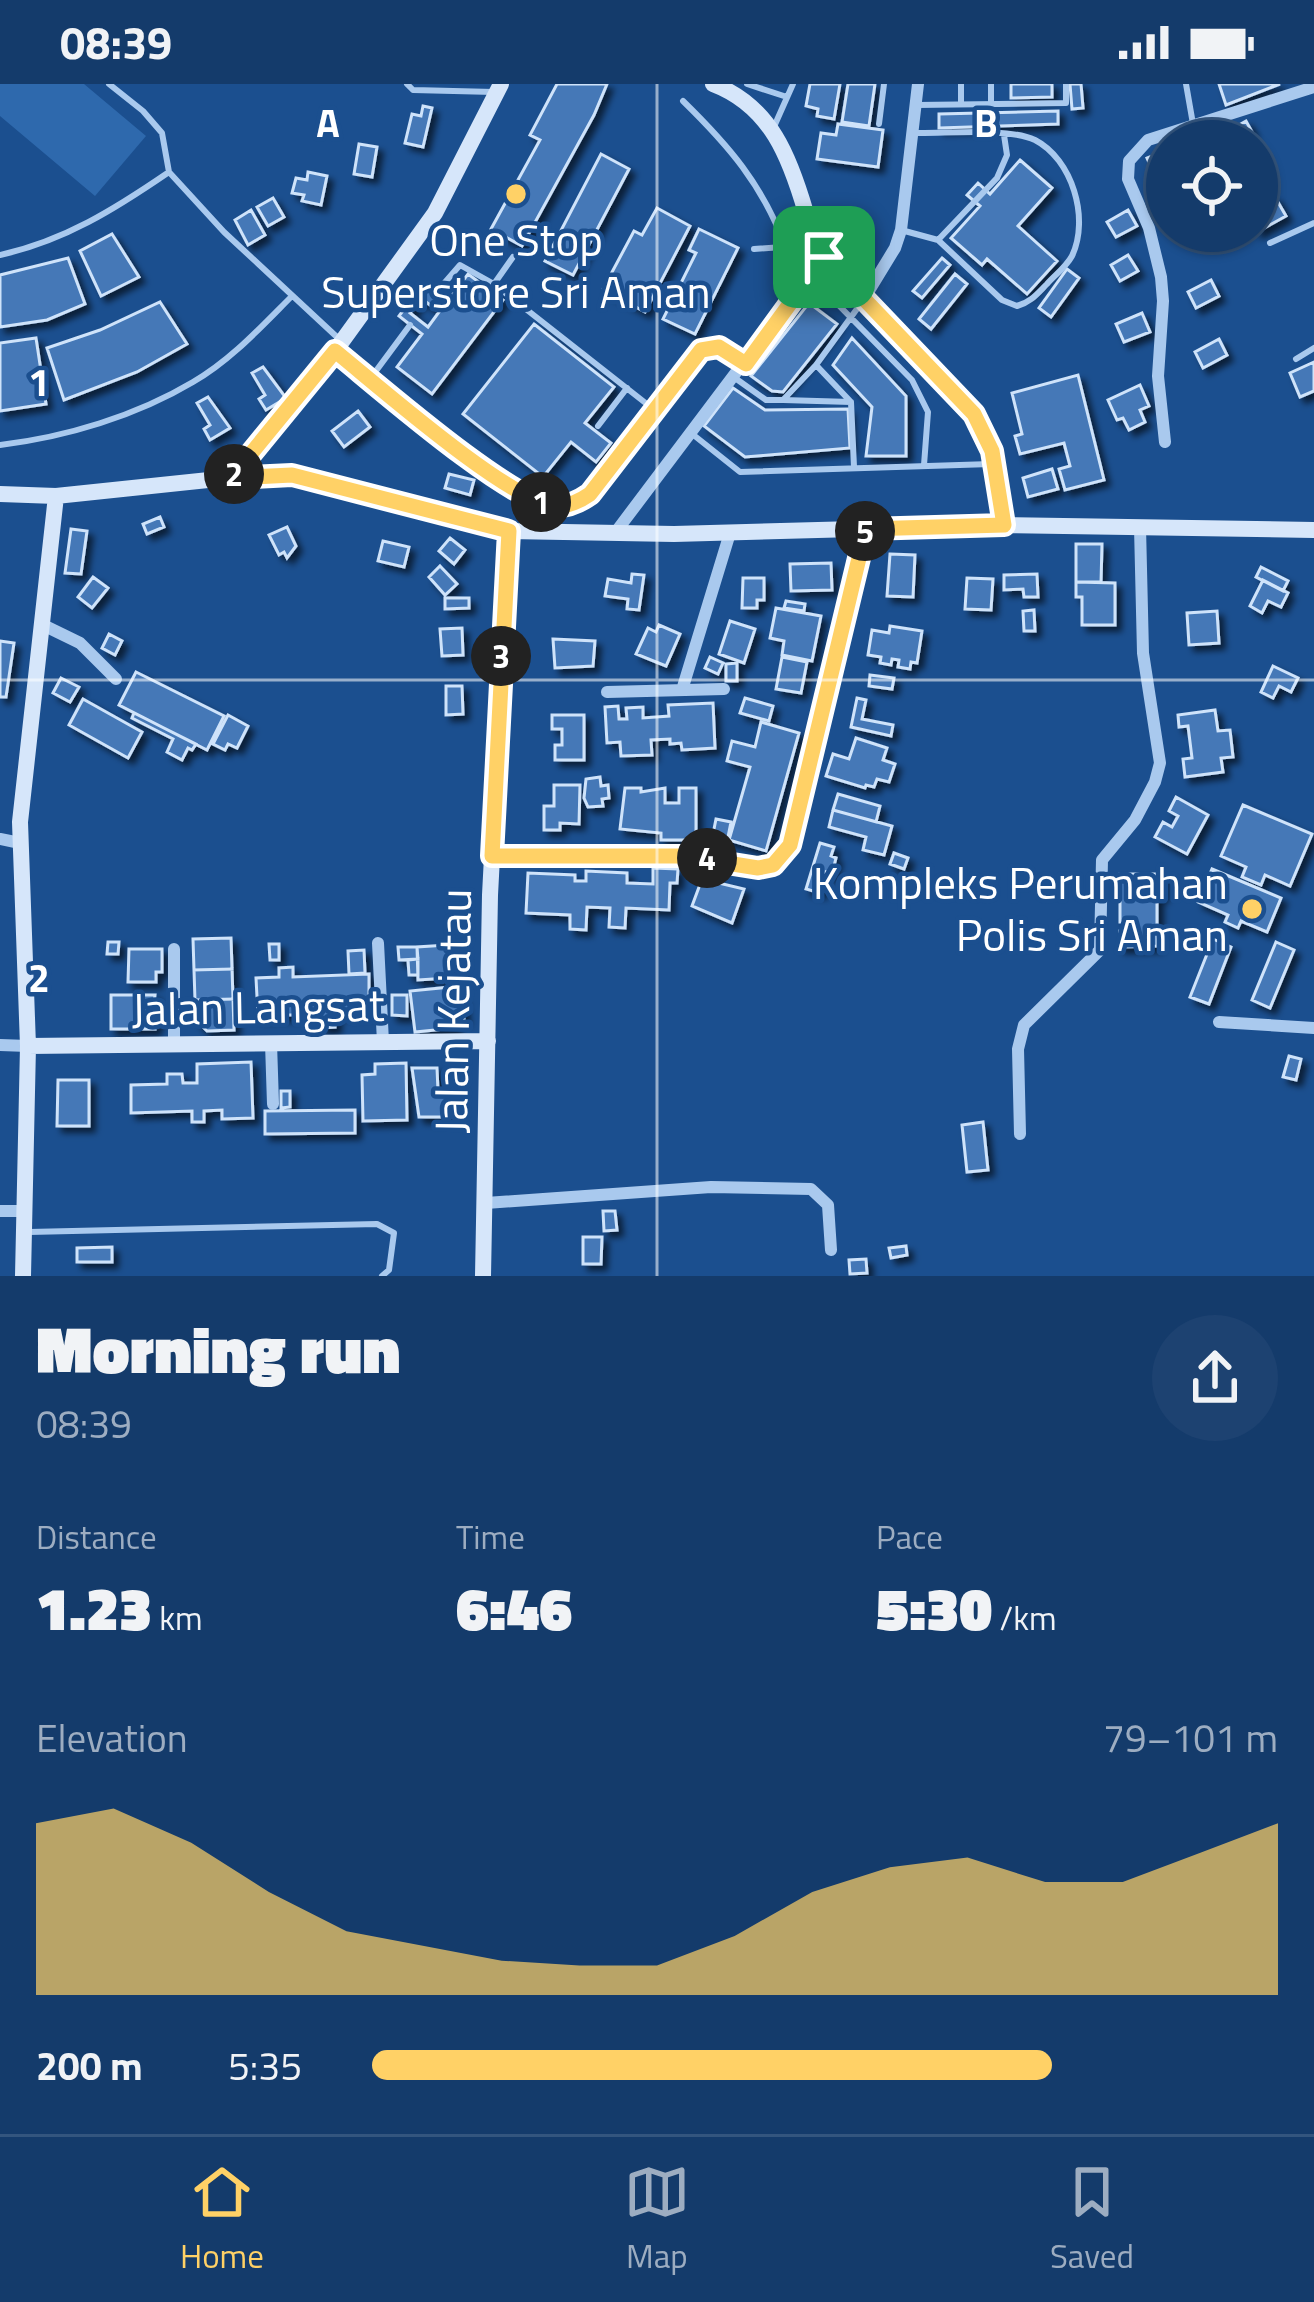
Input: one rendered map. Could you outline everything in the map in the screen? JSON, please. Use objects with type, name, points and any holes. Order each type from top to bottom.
[{"type":"street","points":[[858,310],[901,230],[917,84]]},
{"type":"street","points":[[722,86],[773,128],[818,251],[858,310],[974,414],[985,431],[1004,525]]},
{"type":"street","points":[[1205,120],[1314,87]]},
{"type":"street","points":[[231,478],[338,346],[435,213],[499,88]]},
{"type":"street","points":[[1146,142],[1133,154],[1128,169],[1146,228]]},
{"type":"street","points":[[615,533],[810,276],[818,251]]},
{"type":"street","points":[[1153,252],[1163,302],[1158,376],[1165,442]]},
{"type":"street","points":[[0,494],[56,496],[292,475],[509,531],[730,533],[1004,525],[1314,530]]},
{"type":"street","points":[[23,1276],[28,1046],[20,843],[56,496]]},
{"type":"street","points":[[1020,1134],[1018,1049],[1024,1024],[1100,950],[1102,860],[1135,820],[1159,773],[1143,652],[1141,527]]},
{"type":"street","points":[[492,856],[683,856],[758,868],[773,865],[790,845],[866,529]]},
{"type":"street","name":"Jalan Kejatau","points":[[483,1276],[492,856],[509,531]]},
{"type":"street","points":[[682,691],[730,533]]},
{"type":"street","points":[[41,624],[80,644],[116,679]]},
{"type":"street","points":[[607,692],[724,688]]},
{"type":"street","points":[[0,839],[20,843]]},
{"type":"street","points":[[378,944],[383,1042]]},
{"type":"street","points":[[174,949],[174,1044]]},
{"type":"street","points":[[1220,1022],[1314,1028]]},
{"type":"street","name":"Jalan Langsat","points":[[28,1046],[488,1041]]},
{"type":"street","points":[[271,1043],[273,1104]]},
{"type":"street","points":[[0,1045],[28,1046]]},
{"type":"street","points":[[486,1203],[711,1187],[811,1189],[829,1204],[831,1250]]},
{"type":"street","points":[[0,1211],[25,1210]]},
{"type":"lane","points":[[109,84],[154,122],[166,145],[169,172],[370,379],[513,489],[554,506],[579,502],[657,412],[701,350],[719,347],[746,364]]},
{"type":"lane","points":[[407,84],[413,90],[499,88]]},
{"type":"lane","points":[[747,84],[788,98]]},
{"type":"lane","points":[[773,128],[793,84]]},
{"type":"lane","points":[[879,124],[884,84]]},
{"type":"lane","points":[[961,84],[961,105]]},
{"type":"lane","points":[[991,84],[991,104]]},
{"type":"lane","points":[[916,105],[1066,103],[1066,84]]},
{"type":"lane","points":[[1186,84],[1191,120]]},
{"type":"lane","points":[[683,100],[750,173],[773,212],[785,246]]},
{"type":"lane","points":[[901,230],[938,240],[1010,305],[1031,301],[1071,257],[1077,232],[1072,178],[1040,143],[1018,135],[913,134]]},
{"type":"lane","points":[[938,240],[998,178],[1007,155],[1004,135]]},
{"type":"lane","points":[[0,255],[65,235],[109,213],[169,172]]},
{"type":"lane","points":[[1278,239],[1314,223]]},
{"type":"lane","points":[[754,249],[785,246],[818,251]]},
{"type":"lane","points":[[494,284],[513,257]]},
{"type":"lane","points":[[434,295],[460,265],[494,284],[657,412]]},
{"type":"lane","points":[[810,276],[858,310],[912,380],[928,412],[924,465]]},
{"type":"lane","points":[[0,446],[85,427],[196,381],[246,342],[291,297]]},
{"type":"lane","points":[[783,400],[858,310]]},
{"type":"lane","points":[[370,379],[410,325]]},
{"type":"lane","points":[[1296,359],[1314,348]]},
{"type":"lane","points":[[816,365],[851,402],[854,467]]},
{"type":"lane","points":[[735,378],[766,400],[851,402]]},
{"type":"lane","points":[[598,426],[627,388]]},
{"type":"lane","points":[[691,433],[740,472],[994,464]]},
{"type":"lane","points":[[25,1232],[377,1224],[394,1233],[389,1270],[382,1276]]},
{"type":"shaded area","points":[[0,84],[84,84],[146,136],[95,196],[0,116]]},
{"type":"building","points":[[557,84],[607,84],[522,246],[491,229],[540,140],[530,135]]},
{"type":"building","points":[[810,84],[840,84],[834,119],[817,116],[818,109],[806,106]]},
{"type":"building","points":[[848,84],[875,84],[869,126],[842,122]]},
{"type":"building","points":[[1011,84],[1052,84],[1052,97],[1011,98]]},
{"type":"building","points":[[1070,84],[1081,84],[1083,108],[1072,109]]},
{"type":"building","points":[[1219,84],[1280,84],[1226,105]]},
{"type":"building","points":[[423,106],[432,108],[423,147],[405,143],[412,114],[421,116]]},
{"type":"building","points":[[1058,111],[1058,124],[939,128],[939,114]]},
{"type":"building","points":[[838,124],[883,130],[878,167],[817,159],[821,133],[836,135]]},
{"type":"building","points":[[359,144],[377,147],[372,177],[354,174]]},
{"type":"building","points":[[601,154],[629,169],[573,275],[545,261]]},
{"type":"building","points":[[1020,160],[1052,188],[1018,226],[1057,261],[1027,294],[987,259],[982,265],[951,238],[980,206],[967,195],[978,183],[990,194]]},
{"type":"building","points":[[308,172],[327,176],[321,205],[292,193],[296,178],[307,180]]},
{"type":"building","points":[[273,198],[284,217],[268,226],[257,207]]},
{"type":"building","points":[[657,208],[690,226],[645,312],[603,289],[634,231],[642,235]]},
{"type":"building","points":[[251,210],[265,235],[248,245],[235,220]]},
{"type":"building","points":[[1128,210],[1137,226],[1116,237],[1107,222]]},
{"type":"building","points":[[699,229],[738,248],[695,334],[663,319],[696,253],[689,250]]},
{"type":"building","points":[[112,234],[139,277],[101,296],[80,251]]},
{"type":"building","points":[[1128,255],[1138,271],[1120,281],[1111,265]]},
{"type":"building","points":[[68,258],[85,304],[47,320],[0,327],[0,275]]},
{"type":"building","points":[[942,258],[950,265],[922,298],[913,291]]},
{"type":"building","points":[[1067,269],[1079,278],[1051,317],[1039,308]]},
{"type":"building","points":[[468,274],[503,300],[432,394],[397,367],[422,334],[399,316],[422,285],[446,303]],"holes":[[[421,298],[439,312],[428,327],[410,313]]]},
{"type":"building","points":[[955,274],[967,284],[931,329],[919,319]]},
{"type":"building","points":[[1211,280],[1219,296],[1196,308],[1188,292]]},
{"type":"building","points":[[160,302],[187,344],[137,372],[64,400],[47,348]]},
{"type":"building","points":[[809,303],[837,324],[783,392],[772,391],[751,376]]},
{"type":"building","points":[[1142,313],[1150,332],[1124,342],[1116,324]]},
{"type":"building","points":[[534,324],[614,387],[585,423],[611,443],[596,462],[571,442],[543,477],[463,414]]},
{"type":"building","points":[[36,338],[46,404],[0,411],[0,343]]},
{"type":"building","points":[[852,338],[906,396],[906,456],[866,456],[872,407],[833,365]]},
{"type":"building","points":[[1219,339],[1227,355],[1203,368],[1195,352]]},
{"type":"building","points":[[1314,362],[1314,391],[1300,397],[1290,373]]},
{"type":"building","points":[[263,367],[286,398],[266,410],[259,399],[265,395],[252,373]]},
{"type":"building","points":[[1078,375],[1104,480],[1065,490],[1059,469],[1070,466],[1064,443],[1020,454],[1015,436],[1022,434],[1012,393]]},
{"type":"building","points":[[1140,385],[1149,406],[1140,410],[1145,422],[1129,430],[1123,418],[1117,420],[1108,400]]},
{"type":"building","points":[[733,388],[765,410],[848,409],[850,448],[745,457],[704,426]]},
{"type":"building","points":[[208,397],[230,428],[210,440],[204,429],[210,425],[197,403]]},
{"type":"building","points":[[358,411],[370,427],[344,447],[332,431]]},
{"type":"building","points":[[1052,469],[1058,489],[1028,497],[1023,478]]},
{"type":"building","points":[[449,474],[474,480],[470,495],[445,488]]},
{"type":"building","points":[[160,517],[164,527],[147,534],[143,524]]},
{"type":"building","points":[[287,527],[296,546],[287,558],[284,552],[279,555],[269,535]]},
{"type":"building","points":[[71,529],[87,531],[81,574],[65,573]]},
{"type":"building","points":[[450,538],[465,550],[454,564],[439,551]]},
{"type":"building","points":[[383,541],[409,547],[404,567],[378,561]]},
{"type":"building","points":[[1076,544],[1102,544],[1101,582],[1076,582]]},
{"type":"building","points":[[890,554],[915,555],[913,597],[887,596]]},
{"type":"building","points":[[831,563],[832,590],[791,591],[790,564]]},
{"type":"building","points":[[440,566],[457,584],[445,595],[429,577]]},
{"type":"building","points":[[1261,567],[1288,581],[1283,591],[1256,577]]},
{"type":"building","points":[[632,574],[644,575],[639,610],[627,609],[628,599],[605,596],[608,579],[631,583]]},
{"type":"building","points":[[1037,574],[1038,597],[1024,597],[1023,589],[1004,590],[1004,575]]},
{"type":"building","points":[[93,577],[108,588],[92,608],[78,597]]},
{"type":"building","points":[[743,578],[764,578],[764,600],[757,600],[757,608],[742,608]]},
{"type":"building","points":[[967,578],[993,579],[991,610],[965,609]]},
{"type":"building","points":[[1263,580],[1288,593],[1281,607],[1268,601],[1262,613],[1250,606]]},
{"type":"building","points":[[1076,582],[1115,583],[1115,625],[1082,625],[1082,597],[1076,597]]},
{"type":"building","points":[[445,598],[469,598],[469,608],[445,609]]},
{"type":"building","points":[[786,601],[805,604],[804,611],[784,608]]},
{"type":"building","points":[[776,608],[821,616],[812,661],[782,655],[784,641],[770,638]]},
{"type":"building","points":[[1034,610],[1035,631],[1024,631],[1023,611]]},
{"type":"building","points":[[1217,611],[1219,643],[1189,645],[1187,613]]},
{"type":"building","points":[[730,621],[755,629],[744,663],[719,654]]},
{"type":"building","points":[[659,625],[680,634],[666,666],[636,654],[648,628],[656,632]]},
{"type":"building","points":[[890,626],[922,631],[917,663],[911,662],[910,669],[898,667],[899,660],[892,659],[891,665],[868,655],[872,630],[889,633]]},
{"type":"building","points":[[462,628],[463,655],[442,656],[440,629]]},
{"type":"building","points":[[109,634],[122,641],[115,655],[102,648]]},
{"type":"building","points":[[553,639],[595,641],[593,666],[555,668]]},
{"type":"building","points":[[0,641],[14,643],[6,697],[0,697]]},
{"type":"building","points":[[710,657],[723,663],[718,674],[705,668]]},
{"type":"building","points":[[782,657],[807,662],[801,693],[776,689]]},
{"type":"building","points":[[737,663],[737,681],[726,681],[726,664]]},
{"type":"building","points":[[1273,666],[1298,678],[1291,692],[1279,686],[1273,698],[1261,692]]},
{"type":"building","points":[[136,672],[224,716],[207,750],[119,705]]},
{"type":"building","points":[[870,675],[894,678],[892,689],[869,686]]},
{"type":"building","points":[[61,678],[79,687],[70,702],[53,693]]},
{"type":"building","points":[[446,686],[462,686],[463,714],[446,715]]},
{"type":"building","points":[[745,698],[773,706],[769,721],[740,713]]},
{"type":"building","points":[[857,698],[866,700],[862,719],[893,725],[891,736],[851,727]]},
{"type":"building","points":[[83,699],[142,732],[128,758],[69,725]]},
{"type":"building","points":[[713,703],[715,748],[682,750],[681,743],[670,744],[670,739],[651,740],[652,755],[621,756],[620,742],[607,743],[605,707],[618,706],[619,719],[627,719],[626,708],[643,707],[643,718],[669,716],[668,705]]},
{"type":"building","points":[[1215,710],[1218,731],[1230,730],[1233,757],[1221,758],[1223,772],[1185,777],[1183,759],[1192,758],[1188,726],[1179,727],[1178,715]]},
{"type":"building","points":[[134,713],[196,744],[182,760],[167,752],[173,739],[132,718]]},
{"type":"building","points":[[228,715],[248,726],[237,748],[228,744],[225,750],[213,744]]},
{"type":"building","points":[[552,715],[584,715],[584,760],[555,760],[562,729],[552,729]]},
{"type":"building","points":[[761,722],[799,733],[766,851],[729,840],[750,767],[727,761],[732,741],[755,747]]},
{"type":"building","points":[[856,738],[887,748],[883,760],[895,764],[889,782],[877,779],[874,787],[865,788],[826,776],[833,754],[849,759]]},
{"type":"building","points":[[600,777],[601,786],[608,785],[609,798],[602,799],[603,806],[588,807],[586,779]]},
{"type":"building","points":[[554,785],[580,785],[579,824],[560,823],[560,830],[544,830],[544,806],[554,806]]},
{"type":"building","points":[[625,788],[641,788],[641,792],[665,788],[665,803],[679,803],[679,788],[696,788],[696,840],[661,840],[661,833],[620,829]]},
{"type":"building","points":[[838,794],[880,806],[876,822],[833,810]]},
{"type":"building","points":[[1176,797],[1208,815],[1187,854],[1155,837],[1163,822],[1172,827],[1178,816],[1169,811]]},
{"type":"building","points":[[1243,805],[1312,834],[1290,886],[1265,875],[1261,885],[1242,877],[1246,867],[1221,856]]},
{"type":"building","points":[[833,810],[892,826],[884,855],[863,850],[866,837],[829,827]]},
{"type":"building","points":[[716,819],[731,822],[727,842],[712,839]]},
{"type":"building","points":[[820,843],[834,847],[831,856],[836,858],[820,893],[806,889]]},
{"type":"building","points":[[894,853],[908,858],[904,869],[890,864]]},
{"type":"building","points":[[653,868],[678,869],[677,883],[670,883],[669,910],[626,908],[625,928],[609,927],[610,908],[587,907],[586,930],[570,929],[570,915],[526,913],[528,873],[575,875],[575,881],[586,881],[586,871],[627,873],[627,883],[653,884]]},
{"type":"building","points":[[1212,869],[1281,898],[1267,932],[1241,921],[1238,928],[1225,922],[1228,915],[1198,902]]},
{"type":"building","points":[[1120,874],[1162,874],[1157,946],[1119,947],[1120,931],[1126,931],[1126,922],[1120,922]]},
{"type":"building","points":[[702,879],[744,889],[732,923],[692,906]]},
{"type":"building","points":[[231,938],[232,969],[194,970],[193,939]]},
{"type":"building","points":[[1213,939],[1231,947],[1209,1004],[1190,997]]},
{"type":"building","points":[[108,942],[119,942],[118,954],[107,954]]},
{"type":"building","points":[[1276,942],[1294,950],[1270,1008],[1252,1000]]},
{"type":"building","points":[[269,944],[279,944],[279,960],[270,960]]},
{"type":"building","points":[[447,945],[448,978],[418,980],[417,947]]},
{"type":"building","points":[[398,947],[417,947],[418,959],[399,960]]},
{"type":"building","points":[[129,949],[162,949],[162,972],[156,972],[156,982],[128,982]]},
{"type":"building","points":[[364,950],[365,973],[349,974],[348,951]]},
{"type":"building","points":[[418,959],[418,975],[409,975],[408,960]]},
{"type":"building","points":[[293,967],[293,977],[369,974],[369,1012],[335,1013],[335,1027],[322,1028],[321,1014],[258,1016],[256,978],[279,977],[279,968]]},
{"type":"building","points":[[232,969],[233,999],[195,1000],[194,970]]},
{"type":"building","points":[[451,987],[452,1000],[462,998],[464,1020],[455,1021],[455,1028],[415,1032],[410,991]]},
{"type":"building","points":[[111,995],[155,995],[160,1020],[155,1020],[155,1029],[111,1029]]},
{"type":"building","points":[[392,995],[407,995],[407,1016],[392,1015]]},
{"type":"building","points":[[233,999],[234,1030],[207,1031],[196,1020],[195,1000]]},
{"type":"building","points":[[1289,1056],[1301,1059],[1296,1080],[1283,1077]]},
{"type":"building","points":[[251,1062],[253,1118],[222,1119],[222,1110],[204,1111],[204,1122],[192,1122],[192,1111],[131,1113],[131,1085],[167,1084],[167,1074],[182,1074],[183,1083],[197,1083],[197,1064]]},
{"type":"building","points":[[406,1063],[407,1120],[363,1121],[362,1075],[375,1074],[375,1064]]},
{"type":"building","points":[[412,1068],[437,1068],[438,1091],[449,1091],[446,1117],[419,1117]]},
{"type":"building","points":[[58,1080],[89,1080],[89,1126],[57,1126]]},
{"type":"building","points":[[281,1091],[290,1091],[290,1107],[281,1108]]},
{"type":"building","points":[[355,1110],[355,1133],[265,1134],[265,1111]]},
{"type":"building","points":[[983,1122],[988,1170],[967,1172],[962,1125]]},
{"type":"building","points":[[603,1211],[615,1211],[617,1230],[604,1231]]},
{"type":"building","points":[[583,1237],[602,1237],[601,1264],[583,1264]]},
{"type":"building","points":[[906,1246],[907,1255],[891,1258],[889,1248]]},
{"type":"building","points":[[112,1247],[112,1262],[77,1262],[77,1248]]},
{"type":"building","points":[[866,1259],[867,1273],[850,1274],[849,1260]]},
{"type":"place","name":"One Stop Superstore Sri Aman","points":[[516,194]]},
{"type":"place","name":"Kompleks Perumahan Polis Sri Aman","points":[[1252,909]]},
{"type":"route","points":[[824,257],[862,302],[974,414],[992,451],[1004,525],[866,529],[790,845],[773,865],[758,868],[683,856],[492,856],[509,531],[292,475],[231,478],[335,351],[513,489],[554,506],[579,502],[657,412],[701,350],[719,347],[746,364],[824,257]]}]
